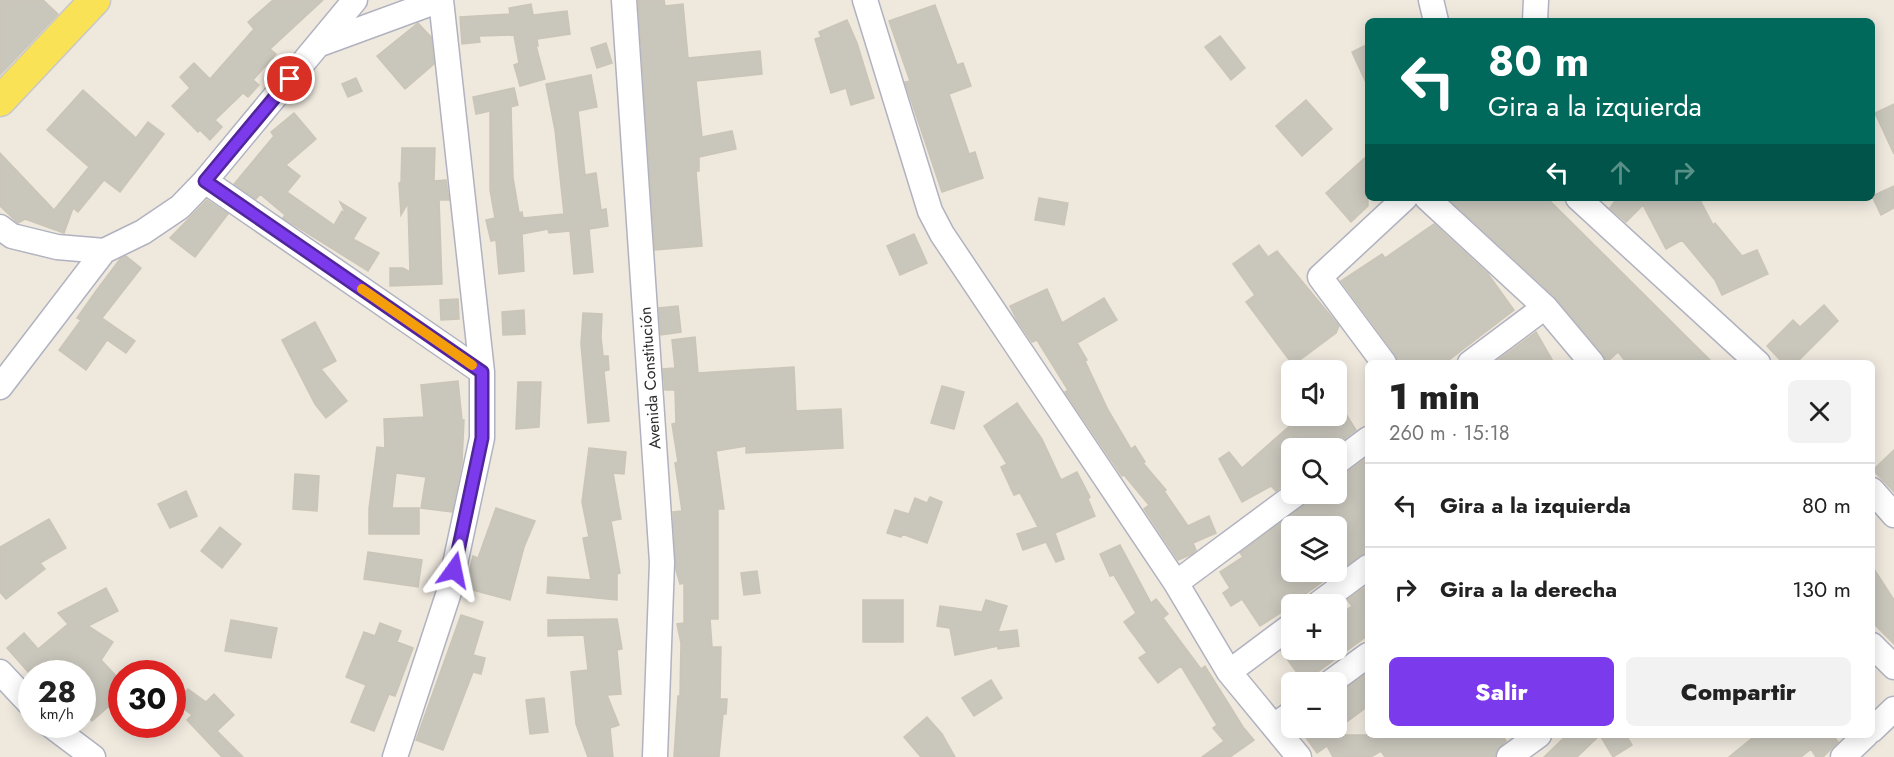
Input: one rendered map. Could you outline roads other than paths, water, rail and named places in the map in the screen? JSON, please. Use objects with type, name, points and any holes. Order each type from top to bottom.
[{"type":"main road","points":[[0,101],[95,0]]},
{"type":"street","points":[[0,387],[104,251],[143,232],[180,207],[205,181],[354,0]]},
{"type":"street","points":[[318,45],[441,0],[482,372],[482,438],[449,592],[395,757]]},
{"type":"street","name":"Avenida Constitución","points":[[624,0],[662,562],[654,757]]},
{"type":"street","points":[[865,0],[930,211],[942,234],[1176,583],[1229,672],[1281,718]]},
{"type":"street","points":[[1431,0],[1435,18]]},
{"type":"street","points":[[1535,18],[1536,0]]},
{"type":"street","points":[[205,181],[482,372]]},
{"type":"street","points":[[1382,360],[1320,277],[1402,201]]},
{"type":"street","points":[[1430,201],[1545,307],[1589,360]]},
{"type":"street","points":[[1586,201],[1601,207],[1744,358]]},
{"type":"street","points":[[0,227],[12,236],[23,239],[57,246],[104,251]]},
{"type":"street","points":[[1474,360],[1545,307]]},
{"type":"street","points":[[1347,455],[1365,441]]},
{"type":"street","points":[[1875,493],[1894,515]]},
{"type":"street","points":[[1176,583],[1283,504]]},
{"type":"street","points":[[1332,594],[1365,569]]},
{"type":"street","points":[[1229,672],[1281,633]]},
{"type":"street","points":[[1875,648],[1894,667]]},
{"type":"street","points":[[1345,672],[1365,657]]},
{"type":"street","points":[[0,672],[18,691]]},
{"type":"street","points":[[1875,727],[1894,709]]},
{"type":"street","points":[[68,738],[93,757]]},
{"type":"street","points":[[1291,738],[1299,757]]},
{"type":"street","points":[[1509,757],[1535,738]]},
{"type":"street","points":[[1843,757],[1863,738]]}]
